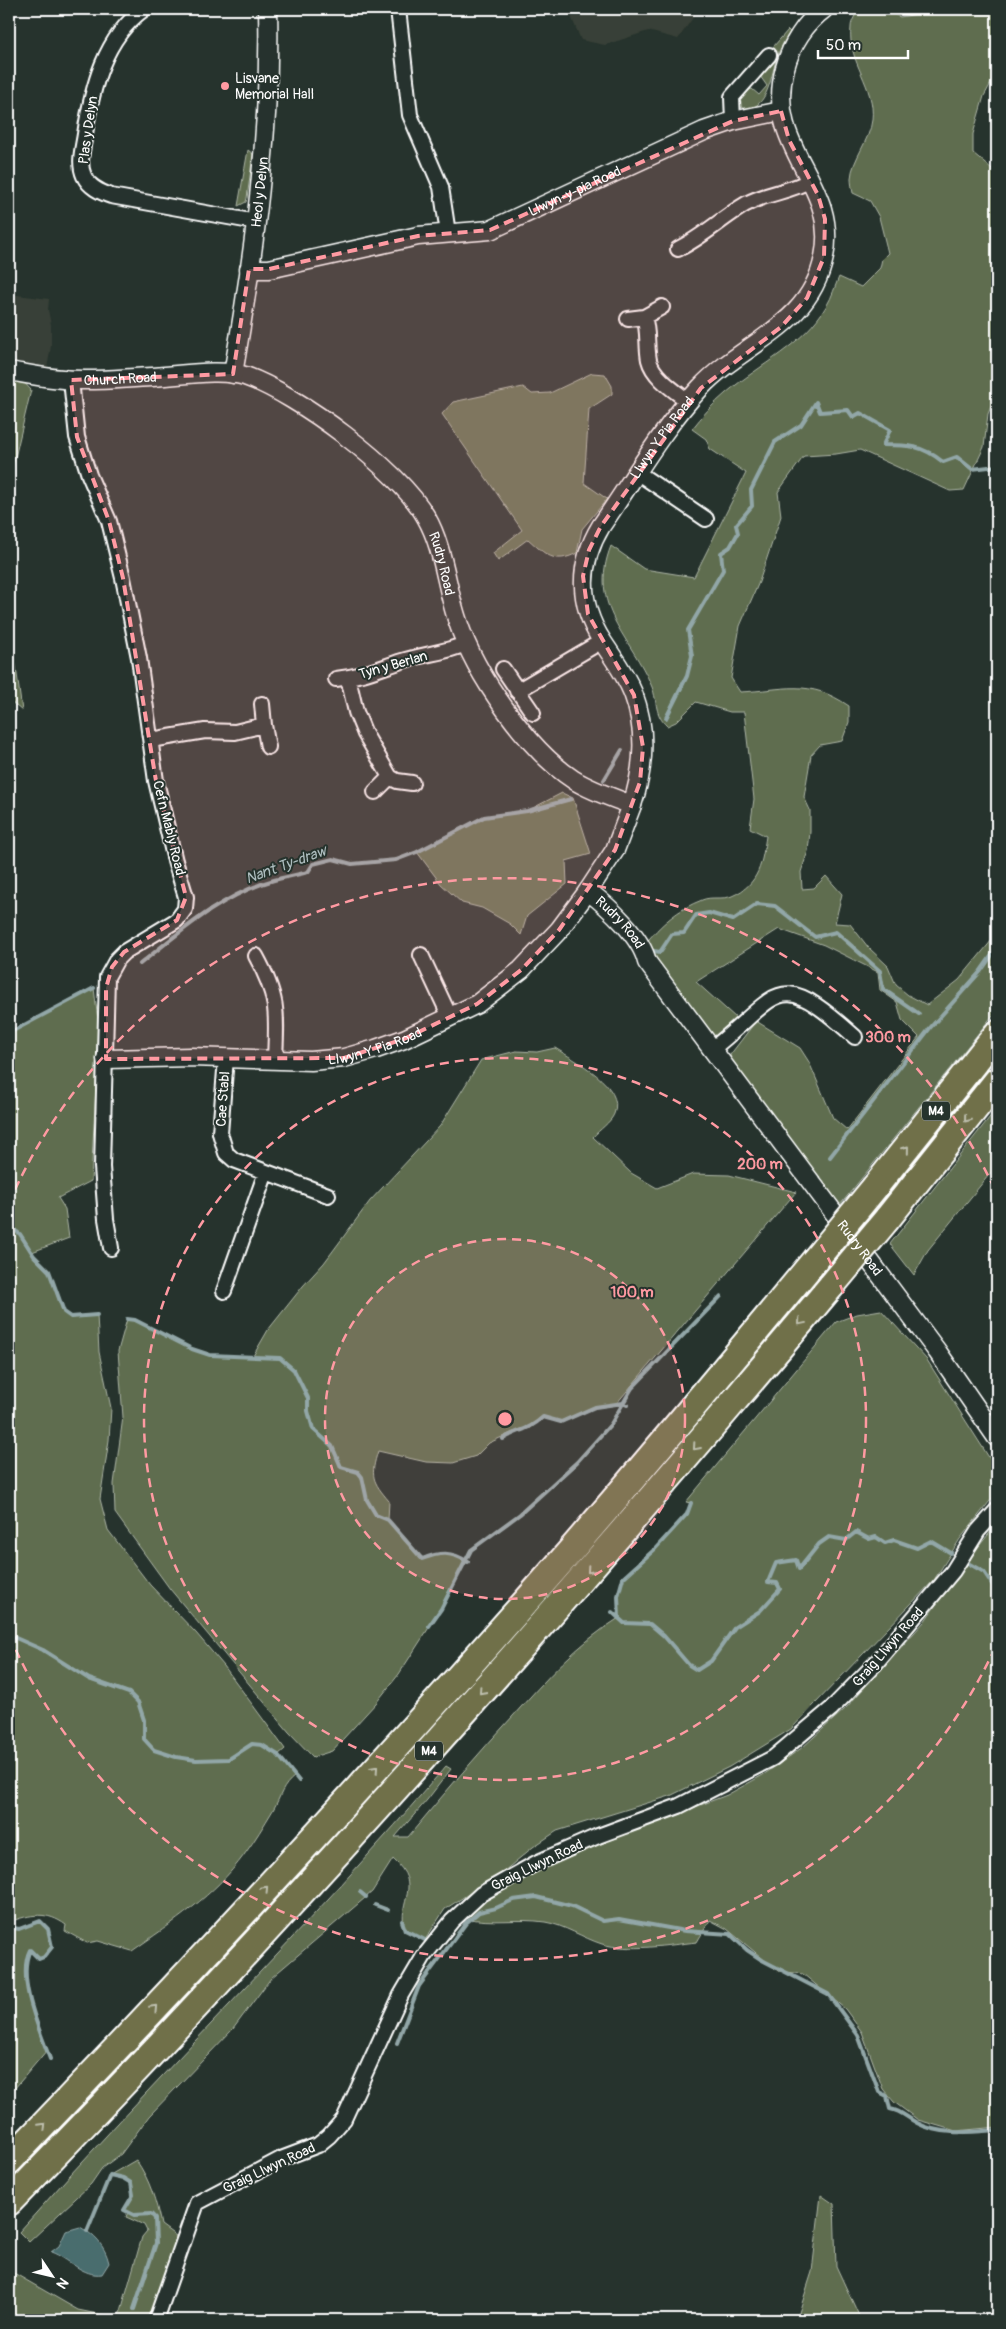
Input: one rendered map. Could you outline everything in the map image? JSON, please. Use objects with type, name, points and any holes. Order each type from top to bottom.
[{"type":"highway","name":"M4","points":[[9,2161],[308,1843],[442,1696],[554,1569],[816,1260],[997,1034]]},
{"type":"highway","name":"M4","points":[[9,2202],[105,2104],[441,1738],[680,1466],[887,1219],[997,1081]]},
{"type":"street","name":"Plas y Delyn","points":[[144,9],[116,39],[96,80],[90,103],[81,160],[84,177],[97,191],[111,196],[256,222]]},
{"type":"street","name":"Heol y Delyn","points":[[233,374],[256,222],[267,112],[268,9]]},
{"type":"street","points":[[398,9],[410,116],[440,187],[448,233]]},
{"type":"street","points":[[780,111],[781,85],[791,50],[805,27],[824,9]]},
{"type":"street","points":[[733,121],[732,97],[769,55]]},
{"type":"street","name":"Llwyn-y-pia Road","points":[[249,269],[269,269],[418,236],[481,232],[499,227],[704,131],[733,121],[780,111]]},
{"type":"street","name":"Llwyn Y Pia Road","points":[[632,806],[642,766],[643,746],[639,716],[627,678],[593,626],[585,600],[585,564],[593,538],[689,402],[716,374],[789,320],[807,298],[818,278],[824,257],[827,235],[818,195],[791,146],[780,111]]},
{"type":"street","points":[[678,249],[705,234],[748,203],[791,190],[811,180]]},
{"type":"street","points":[[628,319],[644,317],[662,307]]},
{"type":"street","points":[[644,317],[648,329],[649,360],[666,384],[689,402]]},
{"type":"street","name":"Church Road","points":[[9,370],[71,380],[233,374]]},
{"type":"street","name":"Rudry Road","points":[[233,374],[242,375],[270,388],[330,424],[386,470],[411,495],[426,517],[437,540],[446,580],[466,644],[490,687],[509,714],[562,771],[593,790],[632,806],[614,850],[588,891],[610,909],[636,938],[645,953],[647,962],[937,1352],[997,1438]]},
{"type":"street","name":"Cefn Mably Road","points":[[71,380],[77,437],[89,475],[110,520],[123,578],[139,658],[156,781],[175,861],[186,897],[185,909],[177,920],[124,952],[112,966],[106,988],[106,1059],[102,1166],[106,1219],[111,1248]]},
{"type":"street","points":[[638,472],[706,519]]},
{"type":"street","points":[[517,691],[602,641]]},
{"type":"street","name":"Tyn y Berlan","points":[[390,777],[364,734],[342,678],[377,671],[402,660],[450,650],[466,644]]},
{"type":"street","points":[[503,669],[532,713]]},
{"type":"street","points":[[262,704],[268,746]]},
{"type":"street","points":[[150,740],[194,733],[235,732],[264,725]]},
{"type":"street","points":[[375,792],[390,777],[397,781],[412,783]]},
{"type":"street","name":"Llwyn Y Pia Road","points":[[106,1059],[226,1058],[311,1061],[344,1058],[404,1038],[477,1004],[521,970],[559,930],[588,891]]},
{"type":"street","points":[[421,955],[450,1017]]},
{"type":"street","points":[[256,956],[270,982],[276,1010],[275,1059]]},
{"type":"street","points":[[711,1050],[741,1027],[764,1002],[786,992],[816,1004],[855,1037]]},
{"type":"street","name":"Cae Stabl","points":[[226,1058],[220,1133],[226,1152],[234,1160],[328,1195]]},
{"type":"street","points":[[224,1291],[266,1172]]},
{"type":"street","name":"Graig Llwyn Road","points":[[156,2320],[197,2203],[281,2160],[318,2145],[329,2136],[344,2119],[401,1995],[424,1956],[452,1921],[481,1894],[536,1863],[598,1836],[679,1806],[773,1758],[831,1709],[875,1664],[954,1571],[978,1531],[997,1510]]},
{"type":"highlighted area","points":[[781,111],[789,140],[818,195],[825,219],[824,257],[807,298],[781,327],[701,388],[601,526],[589,550],[583,576],[588,614],[634,695],[643,747],[640,782],[615,850],[559,930],[521,970],[477,1004],[404,1039],[344,1058],[106,1059],[106,988],[112,967],[124,952],[177,920],[186,897],[156,781],[123,578],[109,521],[77,437],[71,380],[233,374],[249,269],[269,269],[418,236],[490,230],[733,121]]},
{"type":"shaded area","points":[[568,9],[699,9],[678,39],[648,31],[605,45],[581,40]]},
{"type":"shaded area","points":[[9,294],[49,299],[51,346],[47,368],[9,362]]},
{"type":"green space","points":[[858,9],[882,9],[900,17],[935,11],[963,14],[977,9],[997,9],[994,42],[995,76],[984,96],[973,134],[973,153],[997,173],[997,391],[988,414],[984,447],[964,490],[950,491],[860,450],[804,456],[778,492],[781,516],[759,582],[740,626],[731,678],[740,692],[783,688],[808,689],[834,697],[849,706],[849,722],[842,741],[820,745],[811,755],[804,797],[810,810],[810,832],[808,851],[801,872],[802,889],[814,888],[826,876],[842,894],[835,923],[850,924],[868,947],[888,966],[896,985],[908,995],[927,1005],[959,980],[997,934],[997,1010],[836,1210],[733,1069],[730,1055],[756,1021],[800,1048],[809,1062],[833,1118],[847,1130],[919,1037],[902,1020],[897,1002],[880,990],[878,972],[824,945],[779,929],[696,982],[736,1018],[727,1029],[715,1038],[709,1034],[645,944],[663,924],[685,908],[706,899],[732,896],[749,885],[754,879],[761,863],[766,836],[750,828],[754,799],[744,712],[730,712],[696,702],[676,722],[667,726],[658,713],[652,687],[615,620],[608,604],[604,587],[605,567],[611,546],[644,569],[694,577],[746,473],[710,449],[706,439],[692,429],[726,393],[781,353],[806,332],[827,305],[839,277],[861,287],[880,268],[882,259],[888,253],[879,217],[870,201],[853,193],[851,184],[852,171],[868,135],[872,120],[870,96],[853,52],[851,40],[851,25]]},
{"type":"green space","points":[[788,30],[790,32],[776,60],[766,93],[756,106],[749,108],[740,107],[737,100],[747,90],[752,89],[759,95],[767,86],[760,76],[777,56],[773,52],[773,47]]},
{"type":"green space","points":[[248,150],[253,154],[247,198],[246,202],[238,206]]},
{"type":"green space","points":[[592,373],[605,374],[612,386],[612,394],[589,409],[584,483],[607,499],[582,529],[577,553],[556,558],[545,553],[528,539],[498,561],[493,553],[522,530],[442,414],[453,402],[523,387],[532,394],[550,393]]},
{"type":"green space","points":[[9,376],[21,379],[31,390],[9,483]]},
{"type":"green space","points":[[9,615],[22,711],[9,700]]},
{"type":"green space","points":[[562,793],[573,798],[591,854],[566,861],[567,884],[527,916],[521,935],[510,924],[482,908],[462,903],[441,884],[417,852],[484,817],[527,811]]},
{"type":"green space","points":[[94,988],[99,1029],[91,1181],[58,1198],[65,1209],[69,1238],[32,1252],[49,1271],[64,1312],[71,1317],[97,1315],[99,1352],[111,1408],[109,1440],[100,1499],[108,1530],[150,1585],[196,1633],[224,1666],[285,1749],[278,1755],[295,1776],[284,1787],[273,1810],[244,1855],[220,1883],[192,1908],[132,1951],[98,1941],[87,1943],[65,1931],[66,1925],[45,1916],[25,1917],[9,1922],[9,1033]]},
{"type":"green space","points":[[555,1048],[596,1075],[613,1094],[616,1104],[614,1114],[608,1123],[593,1137],[631,1173],[657,1188],[693,1174],[729,1175],[796,1192],[616,1404],[595,1407],[561,1422],[543,1417],[531,1428],[513,1432],[489,1443],[476,1456],[453,1463],[426,1462],[378,1451],[373,1473],[376,1483],[389,1501],[388,1520],[422,1559],[433,1555],[448,1554],[465,1560],[441,1609],[399,1674],[376,1703],[332,1751],[313,1757],[289,1732],[170,1589],[115,1513],[114,1484],[123,1417],[118,1351],[127,1319],[135,1320],[192,1349],[210,1355],[253,1356],[268,1330],[324,1263],[370,1201],[440,1126],[481,1060],[516,1051],[537,1052]]},
{"type":"green space","points":[[997,1108],[997,1165],[928,1250],[914,1275],[890,1244]]},
{"type":"green space","points":[[881,1310],[927,1360],[997,1470],[997,1492],[960,1539],[934,1580],[791,1729],[729,1767],[670,1796],[557,1831],[533,1847],[503,1872],[445,1909],[425,1940],[405,1930],[403,1919],[408,1886],[407,1878],[393,1859],[372,1892],[271,1978],[233,2029],[149,2116],[121,2154],[102,2168],[91,2184],[29,2242],[19,2232],[125,2115],[288,1943],[446,1766],[451,1769],[395,1837],[408,1837],[525,1702],[550,1676],[589,1639],[619,1618],[618,1596],[623,1578],[655,1549],[687,1514],[691,1503],[686,1502],[836,1322],[857,1314]]},
{"type":"green space","points":[[997,1524],[997,2127],[956,2131],[918,2120],[894,2102],[883,2089],[862,2032],[845,2009],[803,1974],[778,1971],[727,1929],[710,1920],[697,1942],[637,1948],[602,1944],[545,1922],[485,1921],[465,1918],[491,1894],[635,1827],[727,1795],[763,1775],[803,1747],[845,1709],[924,1622],[966,1562]]},
{"type":"green space","points":[[40,1921],[48,1929],[52,1947],[44,1957],[39,1959],[29,1950],[25,1973],[34,2014],[47,2050],[9,2095],[9,1927],[20,1929]]},
{"type":"green space","points":[[136,2160],[152,2191],[161,2225],[176,2236],[173,2287],[159,2320],[9,2320],[9,2276],[12,2272],[78,2310],[117,2318],[121,2311],[142,2237],[147,2231],[144,2225],[126,2217],[128,2212],[124,2210],[133,2195],[131,2183],[123,2178],[110,2175]]},
{"type":"green space","points":[[821,2195],[834,2204],[836,2266],[861,2320],[793,2320],[797,2319],[812,2272]]},
{"type":"water","points":[[80,2227],[90,2233],[105,2251],[109,2263],[102,2274],[88,2273],[51,2252],[59,2246],[66,2231]]},
{"type":"waterway","name":"Nant Ty-draw","points":[[666,718],[687,676],[692,656],[688,630],[723,570],[721,553],[730,547],[738,533],[736,525],[752,506],[751,490],[775,442],[801,425],[816,402],[820,412],[848,410],[853,417],[860,413],[890,430],[883,445],[915,447],[928,452],[943,462],[957,457],[972,469],[997,466]]},
{"type":"waterway","name":"Nant Ty-draw","points":[[604,780],[622,750]]},
{"type":"waterway","name":"Nant Ty-draw","points":[[140,964],[203,915],[255,886],[308,872],[313,864],[333,859],[352,864],[396,860],[417,852],[484,817],[527,811],[571,799]]},
{"type":"waterway","points":[[654,951],[660,952],[672,934],[684,933],[696,915],[709,913],[733,920],[757,904],[775,906],[815,937],[836,932],[880,971],[883,989],[919,1014]]},
{"type":"waterway","points":[[830,1157],[930,1028],[980,972],[997,948]]},
{"type":"waterway","name":"Nant Ty-draw","points":[[9,1033],[94,988]]},
{"type":"waterway","points":[[9,1226],[20,1234],[34,1256],[49,1271],[64,1312],[71,1317],[97,1315]]},
{"type":"waterway","points":[[429,1626],[441,1609],[471,1550],[520,1514],[577,1462],[611,1424],[632,1388],[721,1296]]},
{"type":"waterway","points":[[127,1319],[135,1320],[192,1349],[210,1355],[280,1358],[294,1370],[308,1398],[308,1411],[313,1429],[332,1446],[341,1467],[358,1472],[362,1477],[367,1500],[376,1515],[388,1520],[422,1559],[434,1555],[451,1554],[468,1562]]},
{"type":"waterway","points":[[503,1439],[533,1425],[543,1417],[561,1422],[595,1407],[623,1403],[627,1405]]},
{"type":"waterway","points":[[619,1618],[618,1596],[623,1578],[655,1549],[687,1514],[691,1503]]},
{"type":"waterway","points":[[612,1612],[624,1623],[650,1624],[664,1636],[689,1665],[697,1670],[711,1661],[735,1627],[760,1611],[780,1589],[777,1583],[768,1582],[776,1563],[796,1560],[799,1569],[819,1544],[829,1537],[846,1540],[856,1532],[869,1539],[876,1537],[885,1543],[894,1540],[917,1548],[931,1541],[951,1553]]},
{"type":"waterway","points":[[966,1562],[984,1572],[994,1587],[997,1588]]},
{"type":"waterway","points":[[9,1635],[43,1650],[89,1679],[129,1693],[138,1702],[144,1720],[144,1739],[154,1750],[176,1757],[196,1760],[229,1759],[252,1744],[262,1745],[278,1755],[299,1781]]},
{"type":"waterway","points":[[360,1892],[366,1897]]},
{"type":"waterway","points":[[397,2043],[419,1986],[466,1923],[479,1912],[496,1908],[513,1900],[536,1897],[572,1906],[603,1921],[619,1919],[685,1931],[730,1934],[747,1950],[762,1960],[828,1994],[858,2035],[879,2092],[887,2096],[890,2109],[901,2113],[917,2123],[936,2130],[956,2132],[997,2130]]},
{"type":"waterway","points":[[375,1905],[388,1910]]},
{"type":"waterway","points":[[9,1927],[19,1929],[40,1921],[48,1929],[52,1947],[44,1957],[39,1959],[30,1950],[26,1962],[26,1975],[31,2005],[50,2059]]},
{"type":"waterway","points":[[402,1921],[405,1930],[425,1940]]},
{"type":"waterway","points":[[87,2231],[110,2175],[123,2178],[131,2183],[133,2195],[124,2210],[134,2215],[151,2214],[155,2218],[156,2243],[134,2309]]},
{"type":"place","name":"Lisvane Memorial Hall","points":[[225,86]]}]
